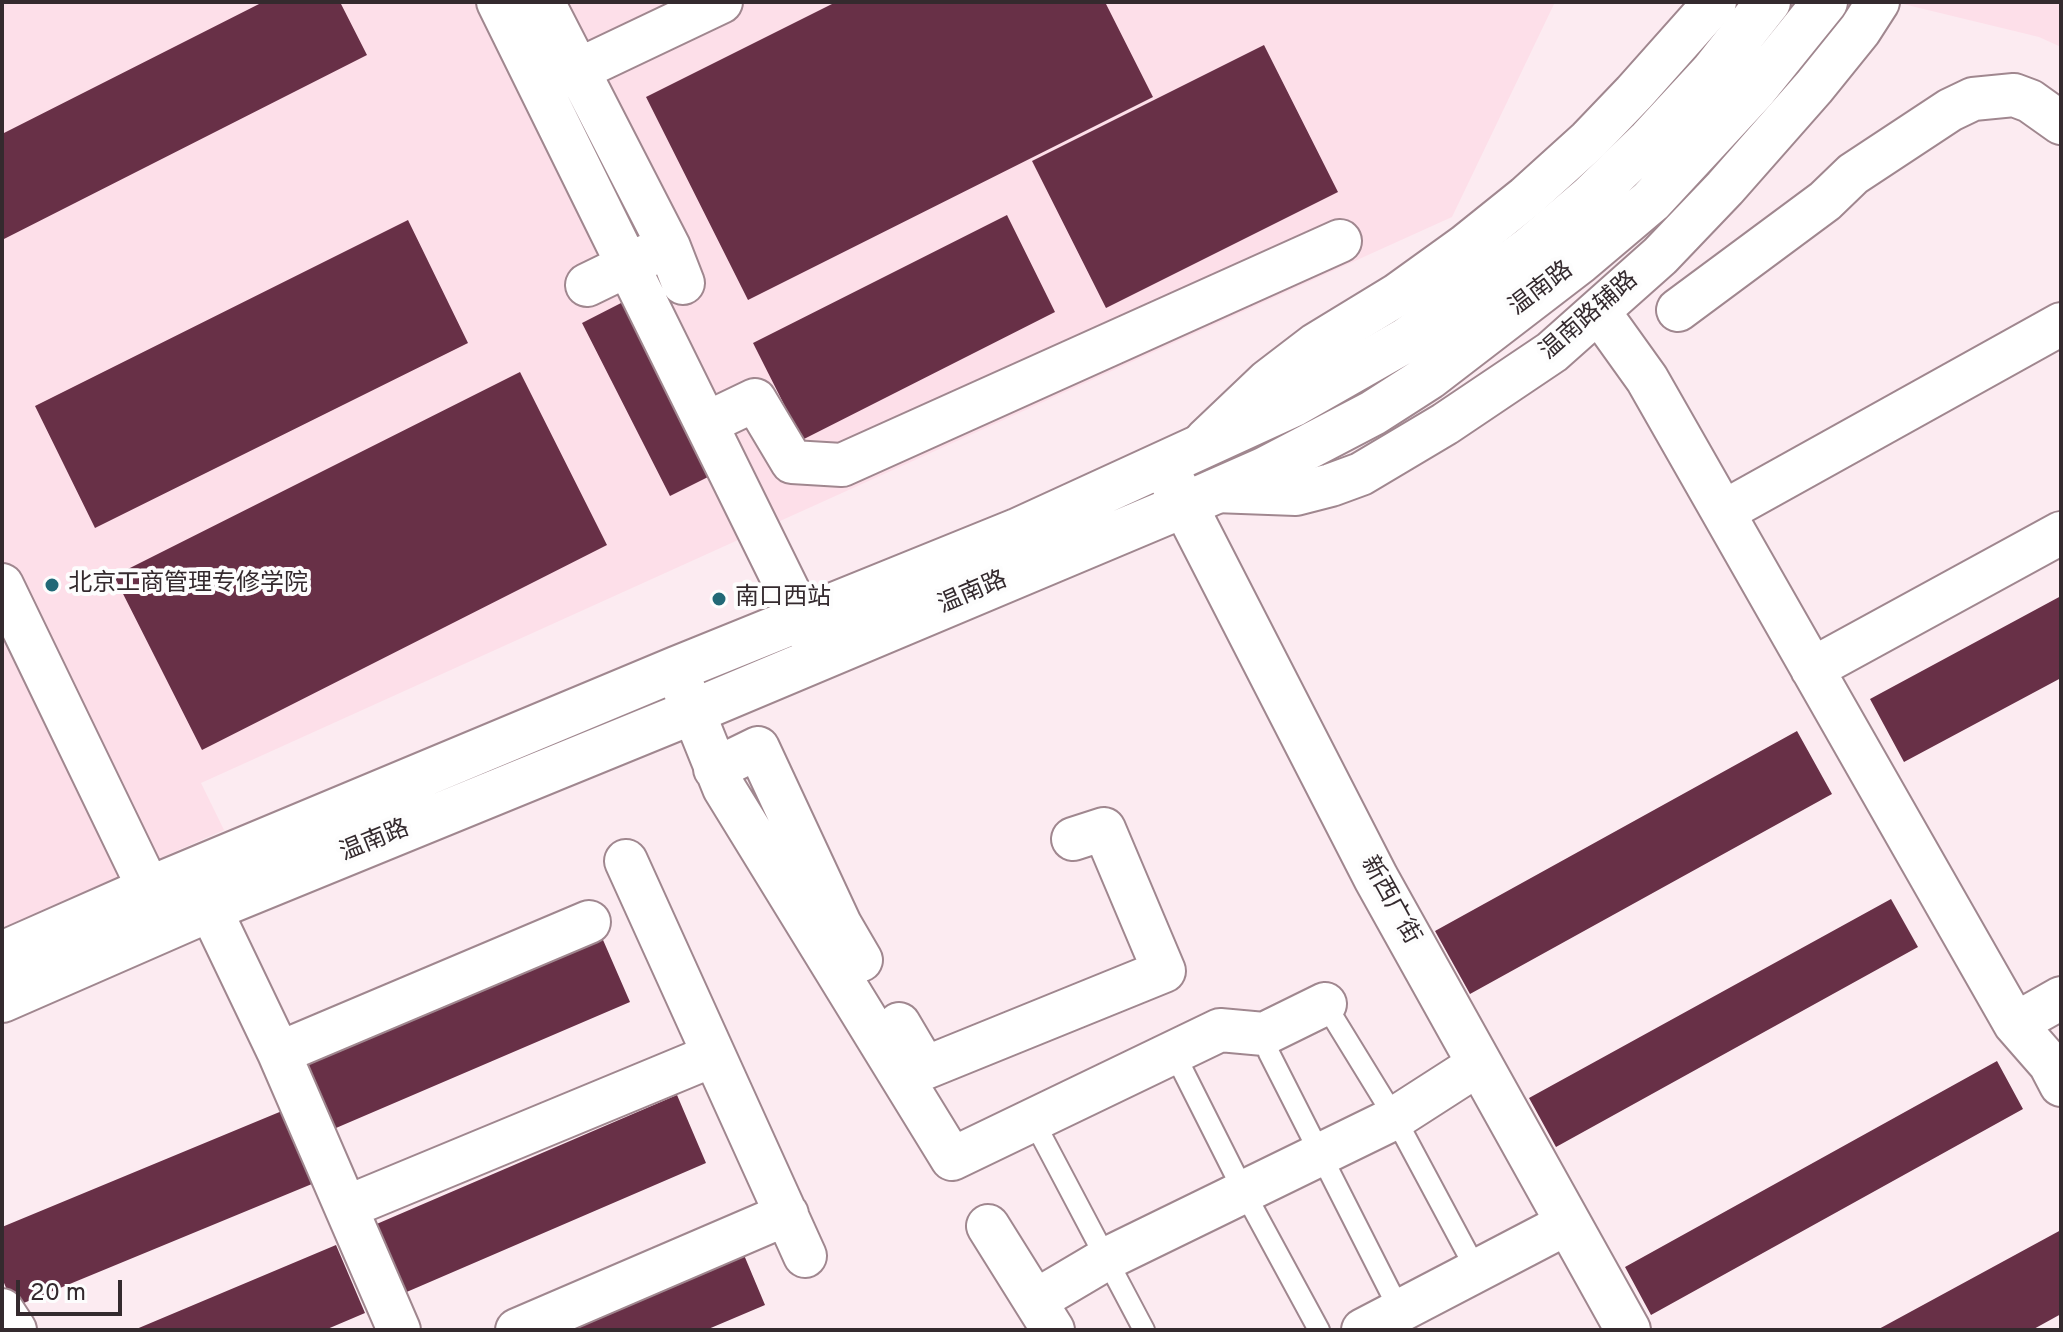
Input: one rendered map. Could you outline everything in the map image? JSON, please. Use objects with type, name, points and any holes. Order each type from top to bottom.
[{"type":"main road","name":"温南路","points":[[2,954],[149,889],[676,669],[1017,531],[1294,404],[1408,339],[1530,249],[1590,198],[1650,140],[1712,73],[1768,2]]},
{"type":"main road","name":"温南路","points":[[2,1000],[210,909],[692,712],[1264,470],[1373,413],[1429,377],[1580,261],[1651,201],[1763,80],[1825,2]]},
{"type":"main road","name":"新西广街","points":[[1180,458],[1376,878],[1628,1330]]},
{"type":"street","points":[[498,2],[804,617],[821,658]]},
{"type":"street","points":[[543,2],[676,265],[628,263],[587,285]]},
{"type":"street","points":[[578,70],[721,2]]},
{"type":"street","points":[[1180,458],[1268,381],[1315,345],[1409,287],[1526,197],[1625,103],[1715,2]]},
{"type":"street","name":"温南路辅路","points":[[1198,498],[1296,494],[1361,474],[1552,352],[1660,256],[1760,150],[1860,30],[1878,2]]},
{"type":"street","points":[[1678,310],[1825,201],[1853,174],[1950,110],[1973,99],[2014,95],[2030,101],[2061,123]]},
{"type":"street","points":[[707,423],[755,400],[792,462],[842,465],[1340,241]]},
{"type":"street","points":[[1599,312],[1647,379],[2015,1024],[2050,1064],[2061,1085]]},
{"type":"street","points":[[1723,512],[2061,324]]},
{"type":"street","points":[[1812,669],[2061,533]]},
{"type":"street","points":[[2,585],[149,889]]},
{"type":"street","points":[[676,669],[715,769],[952,1159],[1220,1030],[1264,1034],[1325,1004]]},
{"type":"street","points":[[715,769],[758,748],[840,924],[925,1068],[1164,971],[1104,829],[1073,839]]},
{"type":"street","points":[[626,861],[805,1256]]},
{"type":"street","points":[[210,909],[279,1053],[399,1330]]},
{"type":"street","points":[[279,1053],[589,922]]},
{"type":"street","points":[[2015,1024],[2061,998]]},
{"type":"street","points":[[347,1207],[714,1055]]},
{"type":"street","points":[[988,1226],[1044,1315],[1106,1259],[1395,1118],[1479,1064]]},
{"type":"street","points":[[517,1330],[787,1214]]},
{"type":"street","points":[[1363,1330],[1568,1223]]},
{"type":"street","points":[[2,1310],[15,1330]]},
{"type":"lane","points":[[1325,1004],[1395,1118],[1477,1271]]},
{"type":"lane","points":[[1264,1034],[1269,1053],[1400,1311]]},
{"type":"lane","points":[[1174,1053],[1243,1190],[1319,1330]]},
{"type":"lane","points":[[1033,1120],[1144,1330]]},
{"type":"shaded area","points":[[2,2],[1555,2],[1452,217],[201,783],[224,830],[2,928]]},
{"type":"shaded area","points":[[2061,2],[2061,47],[2039,37],[1903,4]]},
{"type":"building","points":[[263,2],[340,2],[367,55],[2,240],[2,134]]},
{"type":"building","points":[[836,2],[1105,2],[1153,97],[748,300],[646,97]]},
{"type":"building","points":[[1264,45],[1338,192],[1106,308],[1032,161]]},
{"type":"building","points":[[1007,215],[1055,312],[802,440],[753,343]]},
{"type":"building","points":[[408,220],[468,343],[95,528],[35,406]]},
{"type":"building","points":[[623,302],[712,475],[670,496],[582,323]]},
{"type":"building","points":[[520,372],[607,545],[202,750],[114,576]]},
{"type":"building","points":[[2061,596],[2061,678],[1904,762],[1870,699]]},
{"type":"building","points":[[1797,731],[1832,794],[1470,994],[1435,931]]},
{"type":"building","points":[[1891,899],[1918,947],[1556,1147],[1529,1098]]},
{"type":"building","points":[[600,933],[630,1002],[329,1131],[299,1061]]},
{"type":"building","points":[[1997,1061],[2023,1109],[1651,1315],[1625,1267]]},
{"type":"building","points":[[677,1095],[706,1163],[402,1294],[372,1226]]},
{"type":"building","points":[[294,1106],[324,1179],[14,1307],[2,1278],[2,1227]]},
{"type":"building","points":[[2061,1230],[2061,1314],[2032,1330],[1877,1330]]},
{"type":"building","points":[[336,1245],[365,1313],[325,1330],[134,1330]]},
{"type":"building","points":[[744,1255],[765,1305],[706,1330],[571,1330]]},
{"type":"place","name":"北京工商管理专修学院","points":[[52,585]]},
{"type":"place","name":"南口西站","points":[[719,599]]}]
